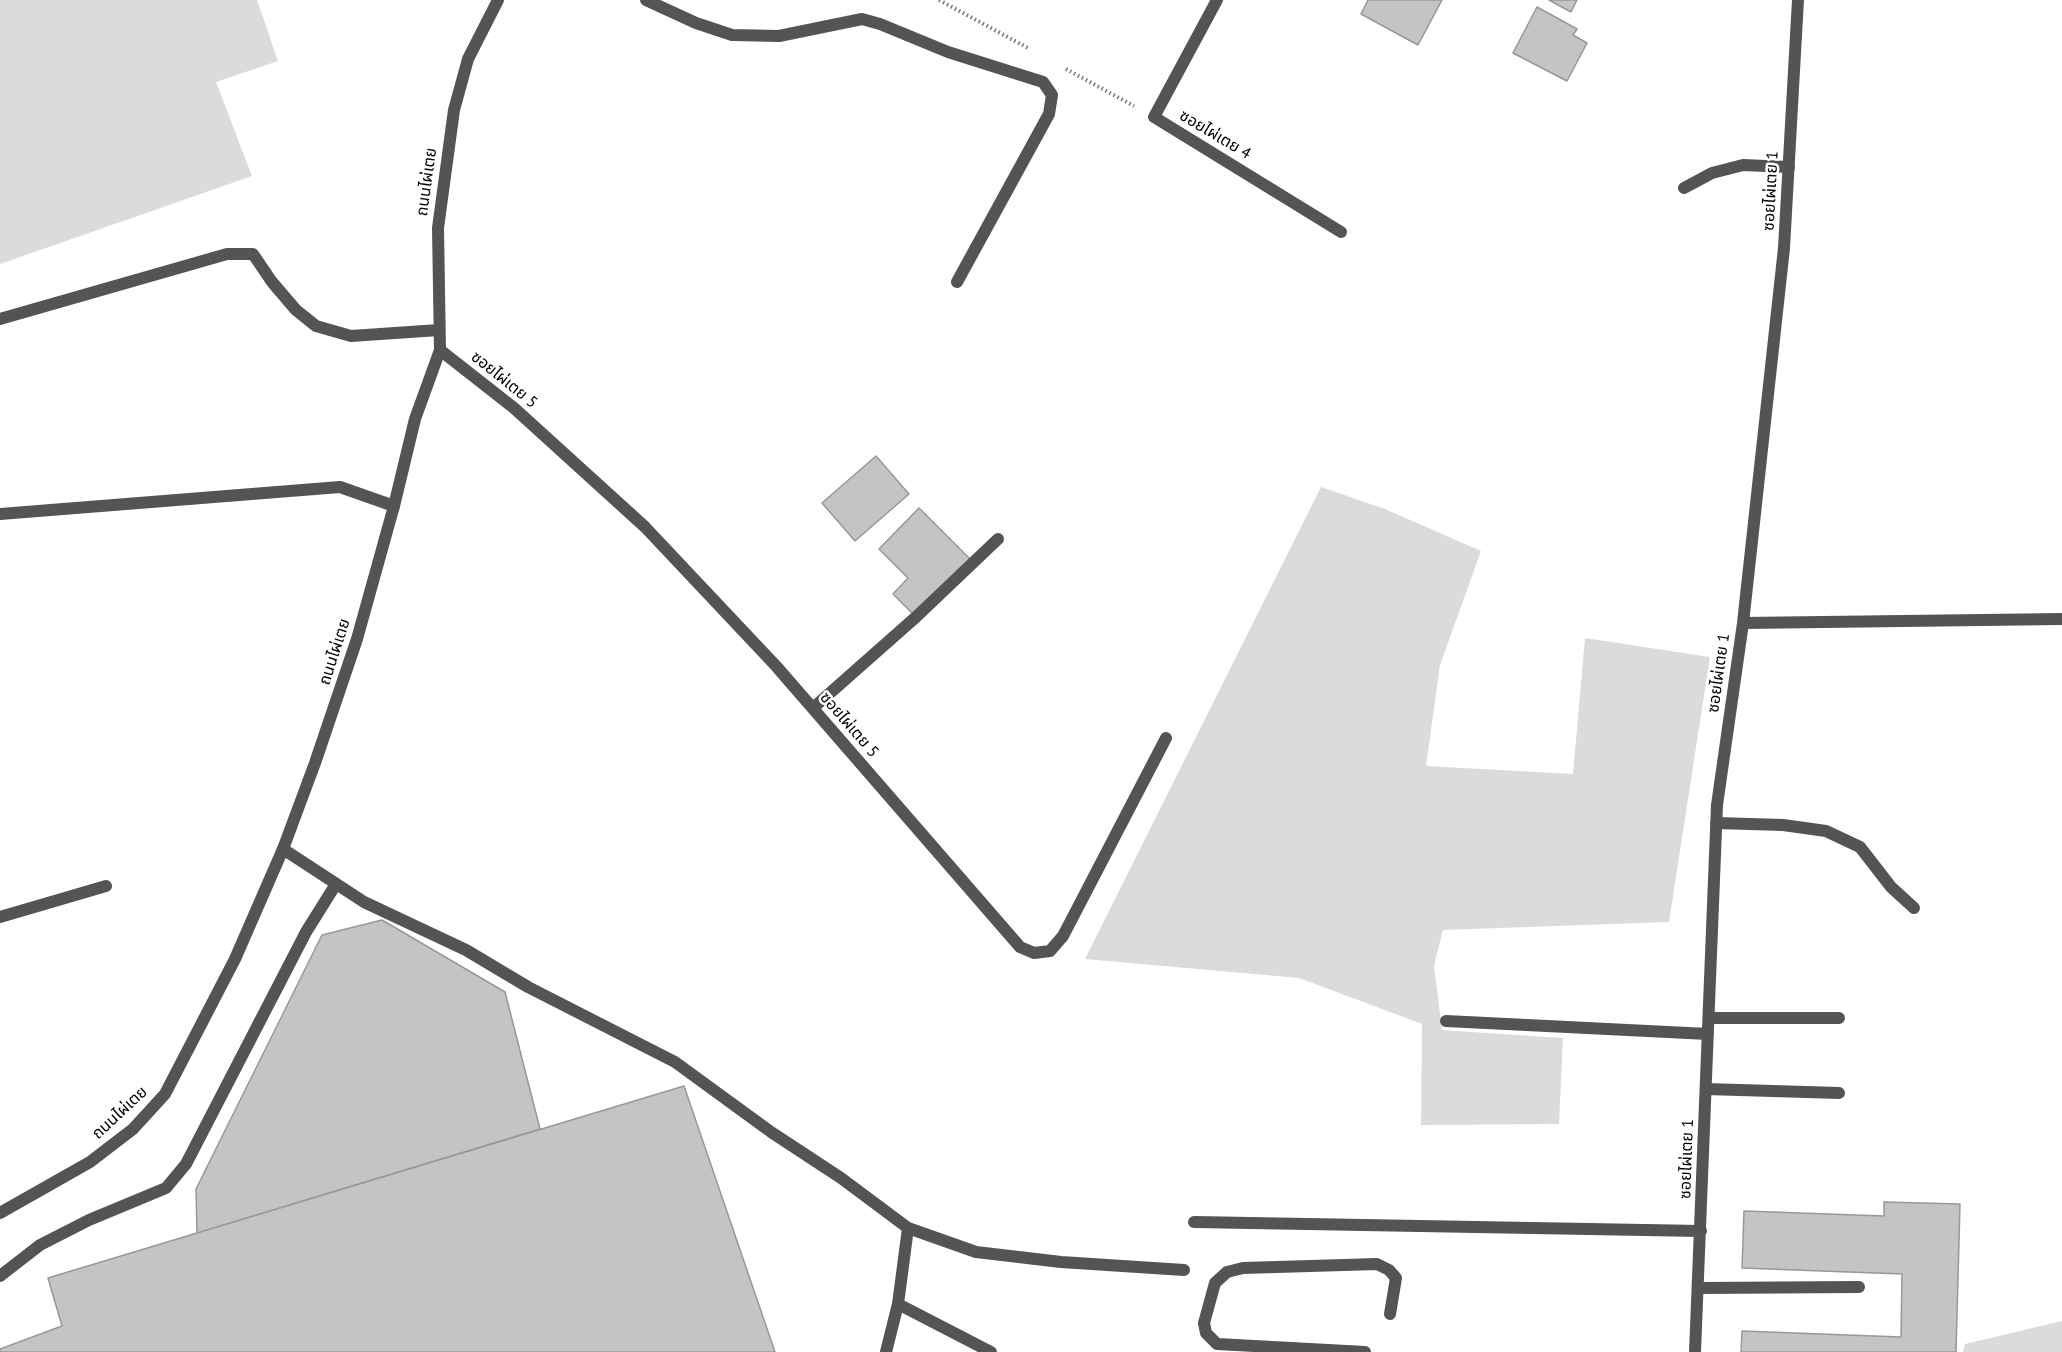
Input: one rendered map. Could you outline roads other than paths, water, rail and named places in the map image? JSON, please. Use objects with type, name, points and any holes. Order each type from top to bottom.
[{"type":"street","name":"ถนนไผ่เตย","points":[[0,1213],[90,1162],[133,1129],[165,1094],[235,960],[283,849],[357,639],[394,506],[415,419],[440,350],[438,228],[454,110],[468,59],[498,0]]},
{"type":"street","points":[[646,0],[696,23],[732,36],[778,36],[862,19],[948,52],[1043,82],[1052,95],[1049,114],[957,282]]},
{"type":"street","name":"ซอยไผ่เตย 4","points":[[1217,0],[1154,117],[1341,231]]},
{"type":"street","name":"ซอยไผ่เตย 1","points":[[1695,1352],[1717,804],[1743,623],[1784,248],[1798,0]]},
{"type":"street","points":[[1684,188],[1712,172],[1743,165],[1789,167]]},
{"type":"street","points":[[0,319],[228,254],[253,254],[272,282],[296,310],[316,326],[351,336],[439,330]]},
{"type":"street","name":"ซอยไผ่เตย 5","points":[[440,350],[514,408],[645,527],[813,708],[1020,947],[1034,953],[1050,951],[1063,936],[1166,738]]},
{"type":"street","points":[[0,514],[340,486],[394,506]]},
{"type":"street","points":[[813,708],[916,617],[998,539]]},
{"type":"street","points":[[1743,623],[2062,619]]},
{"type":"street","points":[[1716,823],[1783,825],[1826,831],[1860,848],[1891,887],[1914,908]]},
{"type":"street","points":[[283,849],[364,902],[466,950],[528,987],[675,1062],[771,1132],[842,1178],[908,1228],[976,1252],[1061,1262],[1184,1270]]},
{"type":"street","points":[[0,1276],[40,1245],[89,1220],[166,1188],[186,1164],[306,932],[336,884]]},
{"type":"street","points":[[0,917],[106,886]]},
{"type":"street","points":[[1709,1018],[1839,1018]]},
{"type":"street","points":[[1446,1021],[1708,1034]]},
{"type":"street","points":[[1706,1089],[1839,1093]]},
{"type":"street","points":[[1194,1222],[1701,1231]]},
{"type":"street","points":[[886,1352],[898,1304],[908,1228]]},
{"type":"street","points":[[1365,1352],[1217,1344],[1206,1334],[1204,1323],[1215,1283],[1227,1272],[1243,1268],[1377,1264],[1389,1270],[1396,1278],[1390,1314]]},
{"type":"street","points":[[1698,1288],[1859,1287]]},
{"type":"street","points":[[898,1304],[991,1352]]}]
